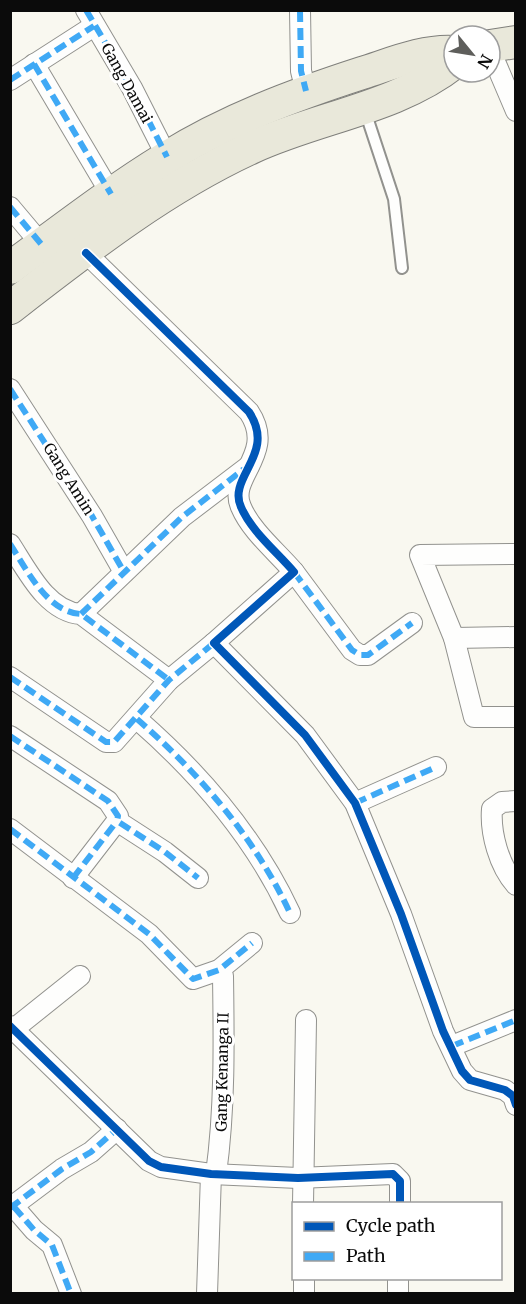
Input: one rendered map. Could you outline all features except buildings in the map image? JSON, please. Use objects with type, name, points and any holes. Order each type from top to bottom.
[{"type":"main road","points":[[10,268],[111,194],[167,157],[240,118],[306,91],[410,57],[442,53]]},
{"type":"main road","points":[[10,308],[126,222],[217,164],[282,135],[364,107],[419,85],[442,71]]},
{"type":"street","points":[[300,10],[301,71],[306,91]]},
{"type":"street","points":[[10,80],[34,64],[90,18]]},
{"type":"street","name":"Gang Damai","points":[[90,18],[132,88],[167,157]]},
{"type":"street","points":[[34,64],[111,194]]},
{"type":"street","points":[[502,77],[516,111]]},
{"type":"street","points":[[10,207],[42,245]]},
{"type":"street","points":[[86,253],[249,412],[257,425],[259,446],[240,491],[240,507],[294,572],[352,650],[360,655],[368,655],[412,623]]},
{"type":"street","name":"Gang Amin","points":[[10,389],[93,516],[124,572]]},
{"type":"street","points":[[81,614],[182,517],[249,466]]},
{"type":"street","points":[[10,544],[45,594],[66,611],[81,614],[169,680]]},
{"type":"street","points":[[516,554],[420,555],[454,638],[474,717],[516,717]]},
{"type":"street","points":[[10,676],[106,742],[114,742],[169,680],[294,572]]},
{"type":"street","points":[[454,638],[516,636]]},
{"type":"street","points":[[214,642],[305,735],[355,803],[393,893],[443,1030],[462,1071],[470,1080],[505,1090],[513,1096],[516,1106]]},
{"type":"street","points":[[136,719],[170,748],[213,795],[252,846],[279,888],[290,913]]},
{"type":"street","points":[[10,736],[108,801],[116,811],[117,821],[73,878]]},
{"type":"street","points":[[355,803],[436,767]]},
{"type":"street","points":[[516,801],[502,802],[492,808],[491,825],[506,874],[516,885]]},
{"type":"street","points":[[117,821],[165,852],[198,878]]},
{"type":"street","points":[[10,830],[149,934],[191,978],[219,970],[252,943]]},
{"type":"street","name":"Gang Kenanga II","points":[[207,1293],[213,1174],[222,1109],[223,976],[219,970]]},
{"type":"street","points":[[80,976],[12,1028],[154,1164],[213,1174],[303,1178],[393,1174],[400,1181],[400,1202]]},
{"type":"street","points":[[303,1202],[306,1020]]},
{"type":"street","points":[[452,1046],[516,1020]]},
{"type":"street","points":[[71,1293],[52,1245],[12,1207],[54,1175],[91,1152],[117,1129]]},
{"type":"lane","points":[[364,107],[394,199],[402,268]]},
{"type":"marked path","points":[[86,10],[132,88],[167,157]]},
{"type":"marked path","points":[[300,10],[301,71],[306,91]]},
{"type":"marked path","points":[[10,80],[94,26]]},
{"type":"marked path","points":[[34,64],[111,194]]},
{"type":"marked path","points":[[10,207],[42,245]]},
{"type":"marked path","points":[[10,389],[92,516],[124,572]]},
{"type":"marked path","points":[[81,614],[182,517],[244,469]]},
{"type":"marked path","points":[[10,544],[31,577],[48,598],[58,606],[81,614],[169,680]]},
{"type":"marked path","points":[[294,572],[352,650],[360,655],[368,655],[412,623]]},
{"type":"marked path","points":[[10,677],[106,742],[114,742],[169,680],[214,643]]},
{"type":"marked path","points":[[137,719],[182,762],[224,808],[260,859],[290,913]]},
{"type":"marked path","points":[[10,736],[108,801],[118,816],[117,821],[165,852],[198,878]]},
{"type":"marked path","points":[[355,803],[436,767]]},
{"type":"marked path","points":[[73,878],[117,821]]},
{"type":"marked path","points":[[10,829],[149,934],[193,979],[219,970],[252,943]]},
{"type":"marked path","points":[[452,1046],[516,1020]]},
{"type":"marked path","points":[[10,1208],[62,1169],[91,1152],[117,1129]]},
{"type":"marked path","points":[[14,1207],[34,1230],[52,1245],[71,1294]]},
{"type":"cycle path","points":[[86,253],[249,412],[256,427],[258,440],[255,453],[240,485],[238,496],[241,507],[258,533],[294,572],[214,643],[305,735],[355,803],[401,914],[443,1031],[462,1071],[470,1080],[505,1090],[513,1096],[516,1105]]},
{"type":"cycle path","points":[[10,1026],[149,1161],[161,1167],[211,1174],[298,1178],[393,1174],[400,1181],[400,1202]]}]
